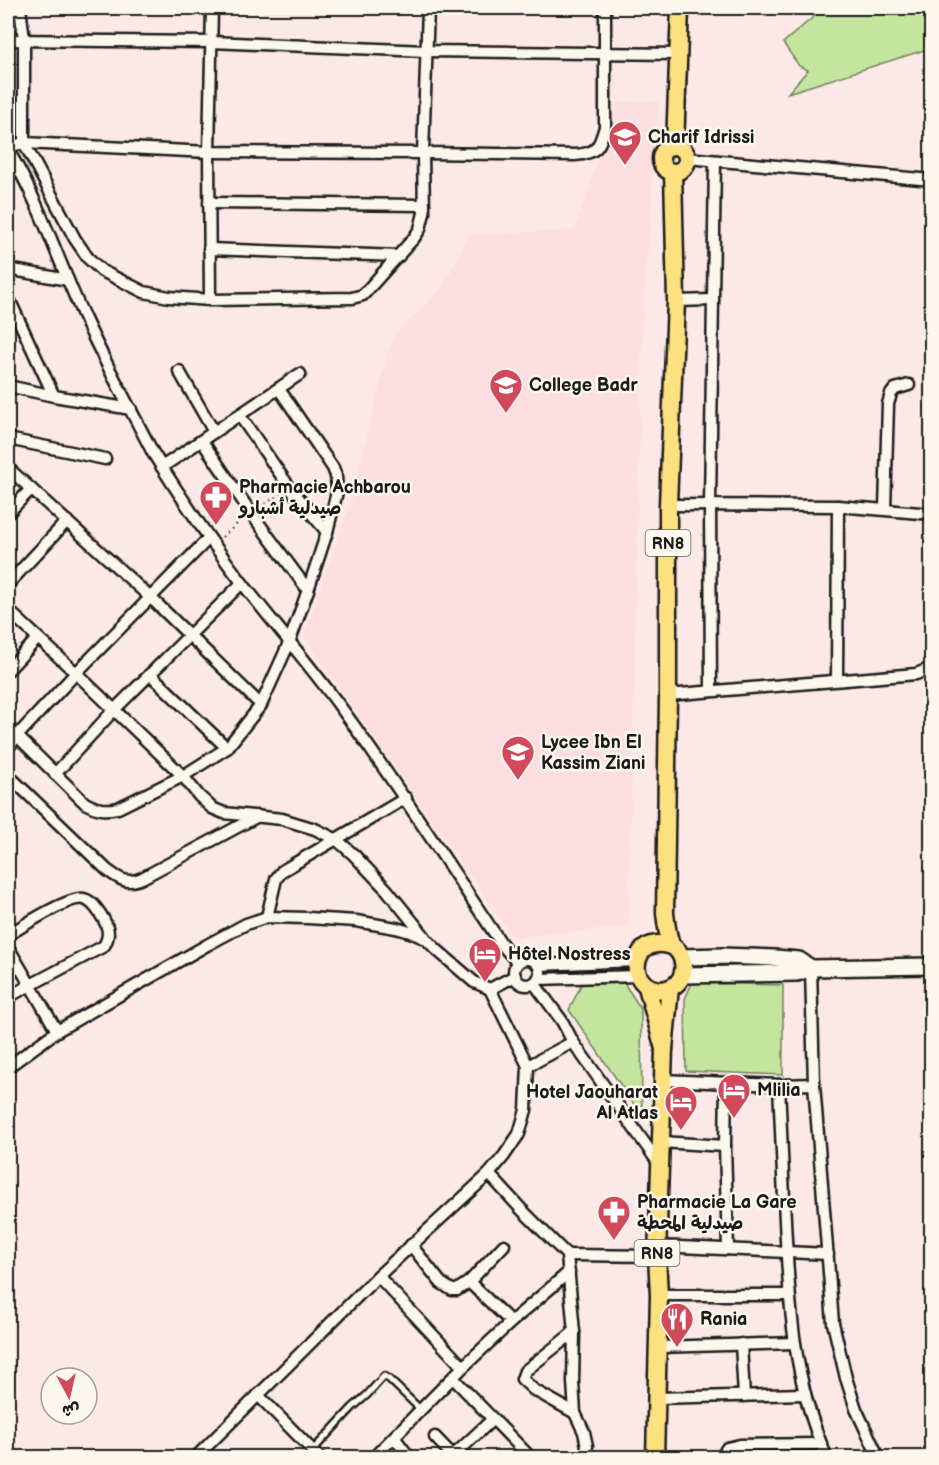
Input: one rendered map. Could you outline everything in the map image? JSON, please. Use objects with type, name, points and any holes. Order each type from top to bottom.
[{"type":"main road","points":[[680,8],[681,152],[685,167],[673,172],[665,169],[661,160],[666,148],[681,152]]},
{"type":"main road","name":"RN8","points":[[673,172],[675,301],[668,505],[665,913],[670,943],[683,964],[682,975]]},
{"type":"main road","name":"RN8","points":[[664,1048],[641,974],[640,954],[651,945],[665,913]]},
{"type":"main road","points":[[651,945],[665,944],[677,952]]},
{"type":"main road","points":[[641,974],[654,990],[670,988],[682,975]]},
{"type":"main road","name":"RN8","points":[[655,1458],[659,1295],[657,1251],[662,1080],[670,988]]},
{"type":"street","points":[[20,8],[24,39],[24,143],[75,239],[88,258],[102,271],[144,292],[169,297],[210,300],[352,298],[363,295],[414,238],[420,229],[424,213],[423,153],[428,8]]},
{"type":"street","points":[[210,300],[209,153],[212,8]]},
{"type":"street","points":[[518,963],[498,938],[405,798],[338,704],[242,583],[209,538],[153,453],[84,317],[36,204],[8,149],[24,143],[209,153],[575,155],[594,152],[600,144],[604,127],[605,8]]},
{"type":"street","points":[[8,40],[211,42],[426,51],[679,54]]},
{"type":"street","points":[[681,152],[715,161],[932,180]]},
{"type":"street","points":[[711,691],[710,505],[715,161]]},
{"type":"street","points":[[209,202],[424,205]]},
{"type":"street","points":[[209,249],[399,256]]},
{"type":"street","points":[[8,269],[68,280]]},
{"type":"street","points":[[8,297],[54,396]]},
{"type":"street","points":[[675,301],[713,300]]},
{"type":"street","points":[[179,371],[214,432]]},
{"type":"street","points":[[162,467],[300,374]]},
{"type":"street","points":[[885,509],[888,404],[894,389],[909,385]]},
{"type":"street","points":[[8,386],[131,409]]},
{"type":"street","points":[[8,726],[85,803],[109,810],[183,776],[226,748],[261,705],[289,643],[308,590],[337,492],[333,468],[279,389]]},
{"type":"street","points":[[240,416],[290,488],[327,532]]},
{"type":"street","points":[[8,439],[105,459]]},
{"type":"street","points":[[202,441],[251,513],[308,590]]},
{"type":"street","points":[[8,468],[151,598],[261,705]]},
{"type":"street","points":[[8,513],[31,489]]},
{"type":"street","points":[[668,505],[838,506],[932,514]]},
{"type":"street","points":[[837,680],[838,506]]},
{"type":"street","points":[[8,584],[67,521]]},
{"type":"street","points":[[8,748],[76,674],[209,538]]},
{"type":"street","points":[[55,774],[113,711],[242,583]]},
{"type":"street","points":[[8,610],[183,776],[212,808],[224,813],[282,819],[315,829],[337,840],[387,890],[426,939],[474,982],[490,989],[528,1066],[526,1110],[519,1134],[489,1174],[378,1276],[195,1458]]},
{"type":"street","points":[[8,670],[38,638]]},
{"type":"street","points":[[668,695],[916,674],[932,668]]},
{"type":"street","points":[[150,674],[226,748]]},
{"type":"street","points":[[8,775],[107,870],[127,882],[142,878],[258,816]]},
{"type":"street","points":[[267,917],[278,875],[282,871],[405,798]]},
{"type":"street","points":[[8,934],[78,898],[91,902],[106,924],[108,931],[108,939],[104,946],[8,997]]},
{"type":"street","points":[[8,1067],[57,1031],[207,945],[246,924],[267,917],[356,921],[396,928],[426,939]]},
{"type":"street","points":[[8,947],[57,1031]]},
{"type":"street","points":[[677,952],[799,960],[811,968]]},
{"type":"street","points":[[531,960],[538,965],[641,974],[536,981],[525,985],[515,976],[514,971],[518,963],[531,960]]},
{"type":"street","points":[[536,981],[540,970],[538,965]]},
{"type":"street","points":[[682,975],[796,973],[811,968],[932,966]]},
{"type":"street","points":[[811,968],[814,1084],[833,1323],[856,1409],[879,1458]]},
{"type":"street","points":[[490,989],[515,976]]},
{"type":"street","points":[[536,981],[573,1042],[661,1166]]},
{"type":"street","points":[[528,1066],[573,1042]]},
{"type":"street","points":[[662,1080],[814,1084]]},
{"type":"street","points":[[726,1083],[728,1249]]},
{"type":"street","points":[[779,1084],[788,1295],[794,1343],[805,1395],[827,1458]]},
{"type":"street","points":[[661,1142],[725,1146]]},
{"type":"street","points":[[489,1174],[520,1209],[567,1255],[574,1332],[575,1413],[584,1432],[587,1446],[585,1458]]},
{"type":"street","points":[[411,1245],[441,1283],[452,1290],[461,1289],[504,1245]]},
{"type":"street","points":[[567,1255],[728,1249],[828,1254]]},
{"type":"street","points":[[373,1458],[510,1322],[569,1272]]},
{"type":"street","points":[[378,1276],[463,1367]]},
{"type":"street","points":[[469,1282],[510,1322]]},
{"type":"street","points":[[659,1295],[788,1295]]},
{"type":"street","points":[[574,1332],[525,1371],[522,1379],[534,1390],[575,1413]]},
{"type":"street","points":[[657,1347],[794,1343]]},
{"type":"street","points":[[741,1344],[744,1396]]},
{"type":"street","points":[[453,1378],[525,1456]]},
{"type":"street","points":[[258,1395],[316,1454]]},
{"type":"street","points":[[656,1398],[805,1395]]},
{"type":"street","points":[[435,1437],[454,1457],[493,1419]]},
{"type":"street","points":[[394,1437],[410,1458]]},
{"type":"street","points":[[723,1458],[727,1448],[740,1445],[821,1444]]},
{"type":"lane","points":[[316,1454],[353,1407],[384,1376],[421,1410]]},
{"type":"shaded area","points":[[658,101],[642,326],[628,927],[513,937],[304,636],[352,498],[389,349],[395,335],[443,287],[469,235],[575,230],[617,103]]},
{"type":"green space","points":[[824,8],[931,8],[931,48],[788,93],[808,70],[799,66],[783,43]]},
{"type":"green space","points":[[582,983],[624,983],[641,1009],[642,1116],[569,1010]]},
{"type":"green space","points":[[692,983],[783,985],[783,1075],[686,1071],[685,999]]},
{"type":"place","name":"Charif Idrissi","points":[[625,166]]},
{"type":"place","name":"College Badr","points":[[506,414]]},
{"type":"place","name":"Pharmacie Achbarou صيدلية أشبارو","points":[[216,526]]},
{"type":"place","name":"Lycee Ibn El Kassim Ziani","points":[[518,781]]},
{"type":"place","name":"Hôtel Nostress","points":[[485,983]]},
{"type":"place","name":"Mlilia","points":[[734,1119]]},
{"type":"place","name":"Hotel Jaouharat Al Atlas","points":[[681,1131]]},
{"type":"place","name":"Pharmacie La Gare صيدلية المحطة","points":[[614,1241]]},
{"type":"place","name":"Rania","points":[[677,1348]]}]
